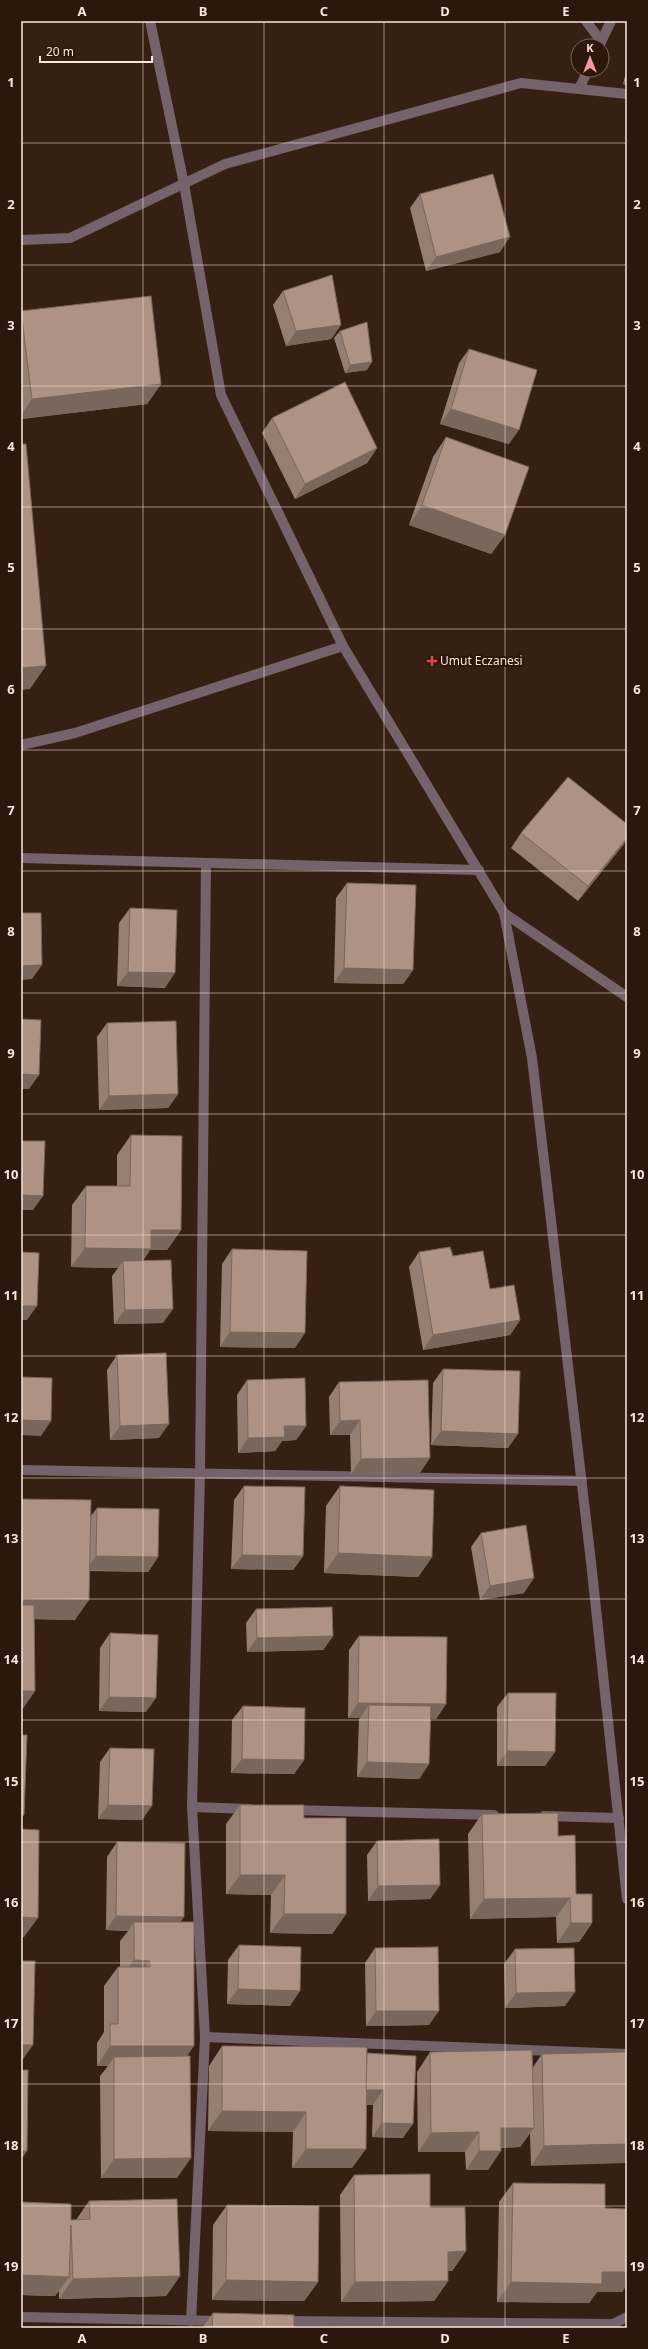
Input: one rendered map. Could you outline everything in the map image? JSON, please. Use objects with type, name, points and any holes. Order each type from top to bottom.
[{"type":"street","points":[[150,21],[184,184],[221,395],[342,646],[504,913],[532,1058],[582,1481],[627,1899]]},
{"type":"street","points":[[586,21],[596,38]]},
{"type":"street","points":[[603,38],[611,21]]},
{"type":"street","points":[[579,89],[584,78]]},
{"type":"street","points":[[21,240],[70,238],[225,164],[521,83],[627,94]]},
{"type":"street","points":[[21,745],[75,733],[342,646]]},
{"type":"street","points":[[21,858],[479,870]]},
{"type":"street","points":[[191,2320],[205,2037],[192,1807],[200,1474],[206,863]]},
{"type":"street","points":[[504,913],[627,997]]},
{"type":"street","points":[[21,1470],[582,1481]]},
{"type":"street","points":[[192,1807],[263,1809]]},
{"type":"street","points":[[279,1810],[508,1815]]},
{"type":"street","points":[[532,1816],[618,1818]]},
{"type":"street","points":[[205,2037],[627,2054]]},
{"type":"street","points":[[21,2317],[230,2321]]},
{"type":"street","points":[[270,2321],[613,2324],[627,2317]]},
{"type":"building","points":[[493,174],[510,237],[436,257],[420,194]]},
{"type":"building","points":[[332,275],[341,325],[296,331],[283,291]]},
{"type":"building","points":[[151,296],[161,384],[32,399],[21,311]]},
{"type":"building","points":[[367,322],[372,362],[350,365],[340,331]]},
{"type":"building","points":[[469,349],[537,370],[519,430],[451,409]]},
{"type":"building","points":[[345,382],[377,448],[305,484],[272,418]]},
{"type":"building","points":[[446,437],[529,467],[505,535],[422,505]]},
{"type":"building","points":[[21,444],[26,444],[46,666],[21,668]]},
{"type":"building","points":[[568,777],[627,824],[627,838],[588,886],[521,833]]},
{"type":"building","points":[[347,883],[416,885],[413,970],[344,968]]},
{"type":"building","points":[[130,908],[177,910],[175,973],[128,972]]},
{"type":"building","points":[[21,913],[41,913],[42,965],[21,966]]},
{"type":"building","points":[[21,1019],[41,1020],[39,1075],[21,1074]]},
{"type":"building","points":[[176,1021],[178,1094],[109,1096],[107,1023]]},
{"type":"building","points":[[131,1135],[182,1136],[181,1230],[151,1230],[151,1249],[85,1248],[86,1186],[130,1186]]},
{"type":"building","points":[[21,1141],[45,1141],[43,1196],[21,1195]]},
{"type":"building","points":[[450,1247],[453,1256],[483,1251],[490,1289],[514,1285],[520,1320],[433,1335],[419,1252]]},
{"type":"building","points":[[232,1249],[307,1251],[305,1333],[230,1332]]},
{"type":"building","points":[[21,1252],[39,1253],[37,1306],[21,1306]]},
{"type":"building","points":[[171,1260],[173,1309],[125,1310],[123,1261]]},
{"type":"building","points":[[166,1353],[169,1424],[120,1426],[117,1355]]},
{"type":"building","points":[[443,1369],[520,1371],[518,1434],[441,1431]]},
{"type":"building","points":[[21,1377],[52,1378],[51,1421],[21,1420]]},
{"type":"building","points":[[305,1378],[306,1426],[284,1426],[285,1437],[248,1438],[247,1380]]},
{"type":"building","points":[[428,1380],[430,1458],[361,1459],[360,1420],[340,1421],[339,1382]]},
{"type":"building","points":[[244,1486],[305,1487],[303,1556],[242,1555]]},
{"type":"building","points":[[340,1486],[434,1490],[432,1557],[338,1553]]},
{"type":"building","points":[[21,1499],[91,1500],[89,1600],[21,1599]]},
{"type":"building","points":[[97,1508],[159,1509],[158,1557],[96,1556]]},
{"type":"building","points":[[526,1525],[534,1578],[490,1586],[481,1533]]},
{"type":"building","points":[[21,1605],[34,1605],[35,1691],[21,1691]]},
{"type":"building","points":[[332,1607],[333,1636],[257,1638],[256,1609]]},
{"type":"building","points":[[110,1633],[158,1635],[156,1698],[109,1697]]},
{"type":"building","points":[[359,1636],[447,1637],[446,1704],[358,1703]]},
{"type":"building","points":[[508,1693],[556,1693],[555,1752],[507,1751]]},
{"type":"building","points":[[369,1705],[431,1706],[429,1764],[367,1762]]},
{"type":"building","points":[[243,1706],[305,1708],[304,1760],[242,1759]]},
{"type":"building","points":[[21,1735],[27,1735],[24,1815],[21,1815]]},
{"type":"building","points":[[110,1748],[154,1749],[152,1806],[108,1805]]},
{"type":"building","points":[[240,1805],[304,1805],[304,1818],[346,1818],[346,1914],[284,1914],[285,1875],[240,1875]]},
{"type":"building","points":[[558,1813],[558,1836],[575,1835],[576,1894],[592,1894],[592,1923],[571,1923],[570,1898],[484,1899],[482,1814]]},
{"type":"building","points":[[21,1829],[39,1830],[38,1918],[21,1917]]},
{"type":"building","points":[[439,1839],[440,1885],[378,1886],[377,1841]]},
{"type":"building","points":[[117,1842],[185,1843],[184,1917],[116,1916]]},
{"type":"building","points":[[134,1922],[194,1922],[194,2046],[110,2046],[110,2024],[118,2024],[118,1967],[150,1967],[150,1961],[134,1960]]},
{"type":"building","points":[[239,1945],[301,1947],[300,1991],[238,1989]]},
{"type":"building","points":[[438,1947],[439,2011],[376,2011],[375,1948]]},
{"type":"building","points":[[574,1948],[575,1992],[516,1993],[515,1949]]},
{"type":"building","points":[[21,1961],[35,1961],[33,2045],[21,2045]]},
{"type":"building","points":[[222,2046],[367,2047],[366,2149],[306,2149],[306,2112],[222,2111]]},
{"type":"building","points":[[532,2050],[534,2128],[501,2128],[501,2151],[479,2151],[479,2132],[431,2133],[430,2052]]},
{"type":"building","points":[[627,2052],[627,2144],[544,2146],[542,2054]]},
{"type":"building","points":[[367,2053],[416,2056],[413,2124],[382,2123],[383,2090],[366,2090]]},
{"type":"building","points":[[190,2056],[191,2158],[114,2159],[114,2057]]},
{"type":"building","points":[[21,2070],[28,2070],[27,2151],[21,2151]]},
{"type":"building","points":[[430,2174],[430,2207],[465,2207],[466,2251],[448,2252],[448,2281],[355,2282],[354,2175]]},
{"type":"building","points":[[513,2183],[605,2184],[605,2208],[627,2209],[627,2272],[602,2272],[602,2284],[511,2282]]},
{"type":"building","points":[[177,2199],[180,2276],[73,2279],[71,2225],[69,2277],[21,2275],[21,2202],[71,2204],[71,2220],[90,2219],[89,2201]]},
{"type":"building","points":[[227,2205],[319,2206],[318,2282],[226,2280]]},
{"type":"building","points":[[213,2313],[294,2315],[294,2328],[212,2328]]},
{"type":"place","name":"Umut Eczanesi","points":[[432,661]]}]
